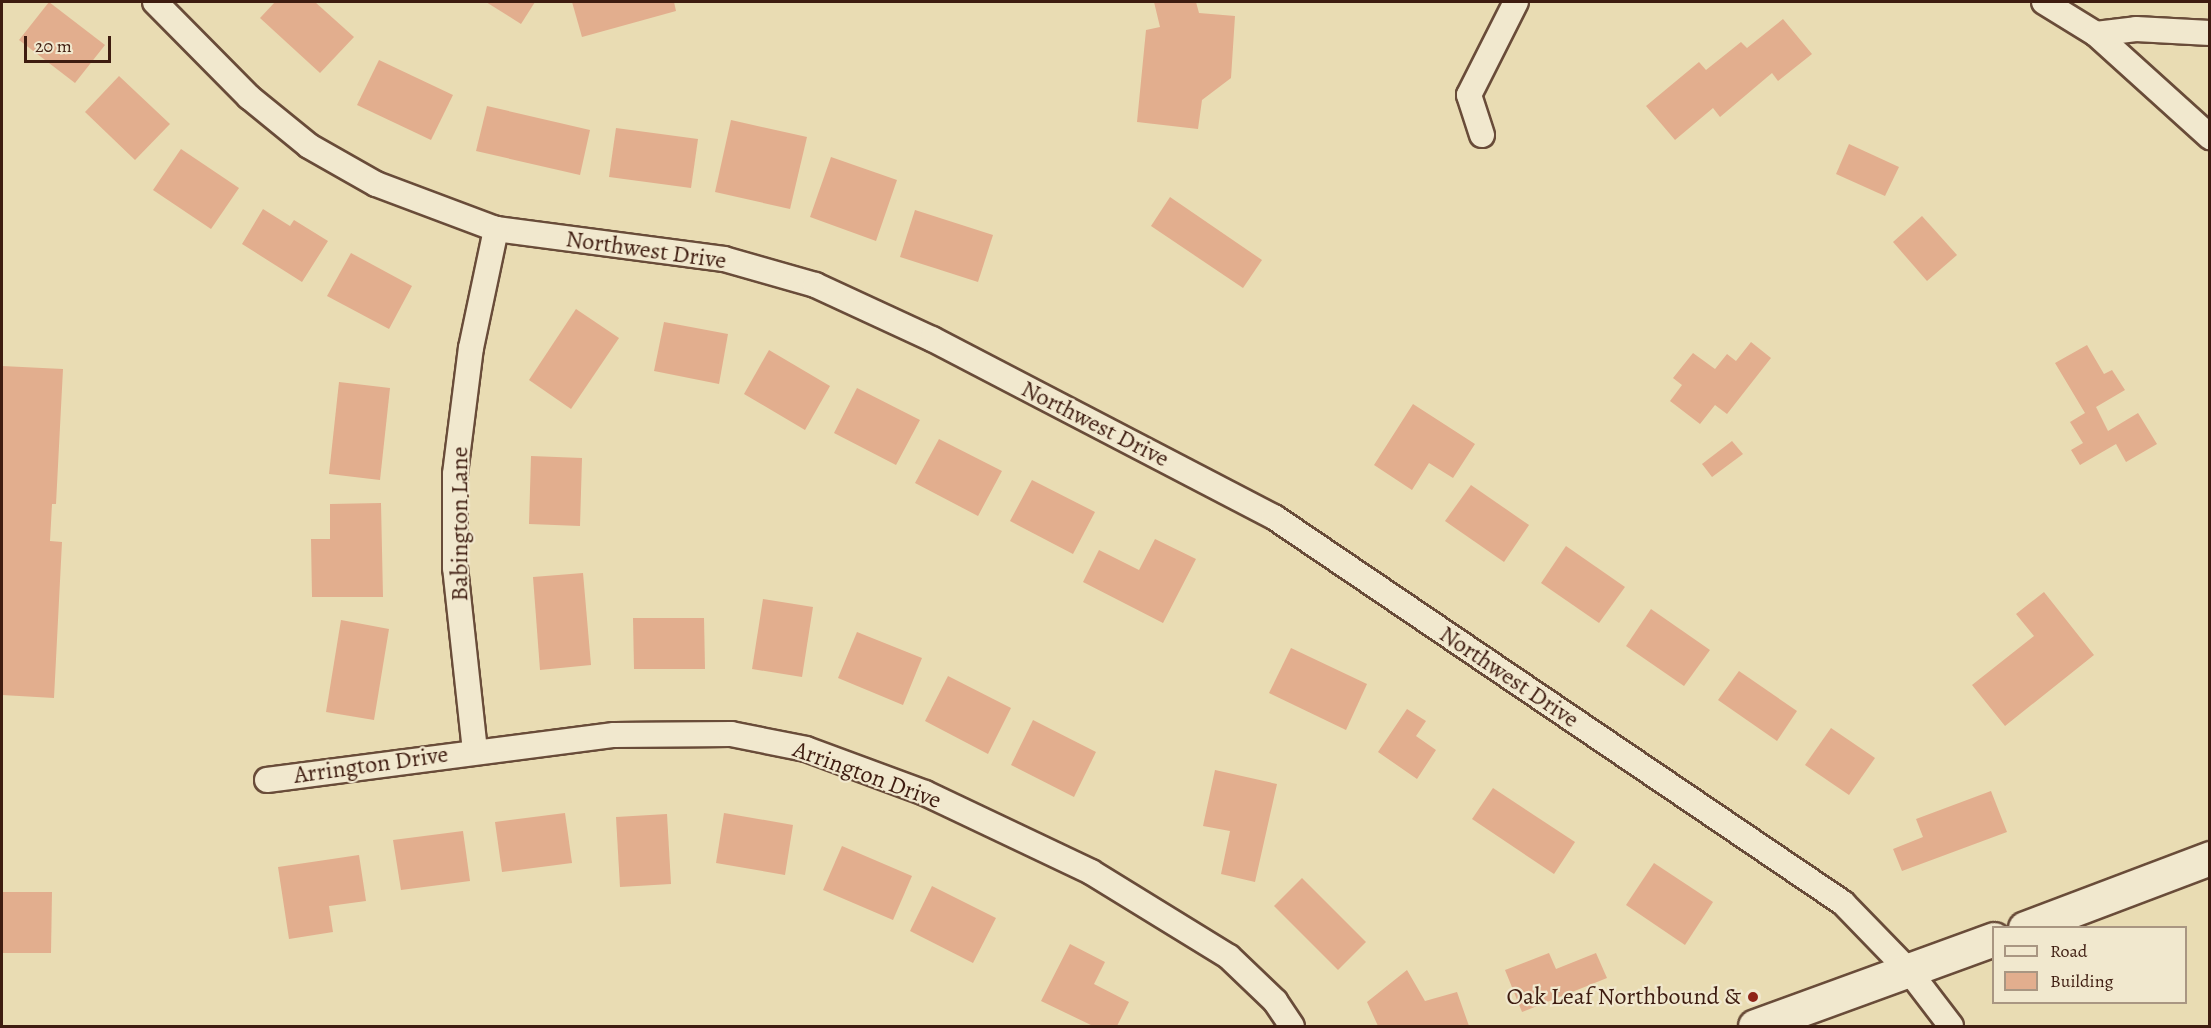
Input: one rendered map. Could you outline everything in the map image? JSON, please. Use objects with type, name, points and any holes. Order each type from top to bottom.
[{"type":"street","name":"Northwest Drive","points":[[155,2],[249,97],[309,146],[376,184],[496,229],[724,259],[815,285],[932,339],[1274,517],[1843,903],[1909,971],[1952,1026]]},
{"type":"street","points":[[1482,135],[1469,95],[1516,2]]},
{"type":"street","points":[[2044,2],[2096,34],[2210,137]]},
{"type":"street","points":[[2096,34],[2136,29],[2210,33]]},
{"type":"street","name":"Babington Lane","points":[[475,751],[455,568],[455,474],[471,348],[496,229]]},
{"type":"street","name":"Arrington Drive","points":[[267,780],[475,751],[614,735],[731,734],[806,749],[925,793],[1091,872],[1229,957],[1275,1001],[1292,1026]]},
{"type":"street","points":[[2028,926],[2210,858]]},
{"type":"street","points":[[1755,1026],[1992,940]]},
{"type":"building","points":[[49,2],[105,45],[75,83],[19,40]]},
{"type":"building","points":[[275,2],[315,2],[354,37],[320,73],[260,18]]},
{"type":"building","points":[[486,2],[535,2],[521,24]]},
{"type":"building","points":[[572,2],[674,2],[676,11],[582,37]]},
{"type":"building","points":[[1154,2],[1196,2],[1199,13],[1235,16],[1231,78],[1202,100],[1198,129],[1137,122],[1146,30],[1160,27]]},
{"type":"building","points":[[1783,19],[1812,54],[1778,81],[1772,73],[1720,117],[1713,108],[1675,140],[1646,106],[1699,62],[1706,70],[1741,42],[1747,48]]},
{"type":"building","points":[[379,60],[453,95],[431,140],[357,105]]},
{"type":"building","points":[[119,76],[170,124],[135,160],[85,112]]},
{"type":"building","points":[[487,106],[590,130],[580,175],[476,151]]},
{"type":"building","points":[[731,120],[807,137],[790,209],[715,192]]},
{"type":"building","points":[[616,128],[698,139],[691,188],[609,177]]},
{"type":"building","points":[[1849,144],[1899,167],[1885,196],[1836,174]]},
{"type":"building","points":[[181,149],[239,188],[211,229],[153,190]]},
{"type":"building","points":[[831,157],[897,180],[876,241],[810,217]]},
{"type":"building","points":[[1170,197],[1262,260],[1243,288],[1151,226]]},
{"type":"building","points":[[263,209],[290,226],[294,220],[328,241],[302,282],[242,244]]},
{"type":"building","points":[[915,210],[993,235],[978,282],[900,257]]},
{"type":"building","points":[[1922,216],[1957,255],[1927,281],[1893,242]]},
{"type":"building","points":[[351,253],[412,286],[389,329],[327,296]]},
{"type":"building","points":[[576,309],[619,338],[571,409],[529,380]]},
{"type":"building","points":[[664,322],[728,334],[719,384],[654,371]]},
{"type":"building","points":[[1751,342],[1771,358],[1727,414],[1715,405],[1700,424],[1670,401],[1682,385],[1673,378],[1693,353],[1715,369],[1727,354],[1736,361]]},
{"type":"building","points":[[2087,345],[2104,374],[2112,370],[2125,390],[2096,407],[2108,431],[2138,413],[2157,444],[2126,462],[2116,444],[2080,465],[2071,450],[2083,443],[2070,422],[2085,413],[2055,363]]},
{"type":"building","points":[[769,350],[830,386],[805,430],[744,394]]},
{"type":"building","points":[[2,366],[63,369],[56,504],[52,504],[50,541],[62,542],[54,698],[2,695]]},
{"type":"building","points":[[339,382],[390,388],[380,480],[329,474]]},
{"type":"building","points":[[857,388],[920,420],[896,465],[834,433]]},
{"type":"building","points":[[1413,404],[1475,444],[1453,478],[1429,463],[1412,490],[1374,465]]},
{"type":"building","points":[[939,439],[1002,471],[978,516],[915,483]]},
{"type":"building","points":[[1732,441],[1743,454],[1712,477],[1702,464]]},
{"type":"building","points":[[531,456],[582,458],[580,526],[529,524]]},
{"type":"building","points":[[1032,480],[1095,512],[1073,554],[1010,521]]},
{"type":"building","points":[[1471,485],[1529,525],[1504,562],[1445,521]]},
{"type":"building","points":[[381,503],[383,597],[312,597],[311,539],[330,539],[330,504]]},
{"type":"building","points":[[1155,539],[1196,559],[1163,623],[1083,582],[1099,550],[1139,570]]},
{"type":"building","points":[[1566,546],[1625,587],[1599,623],[1541,583]]},
{"type":"building","points":[[583,573],[591,665],[540,670],[533,577]]},
{"type":"building","points":[[2044,592],[2094,655],[2005,726],[1972,685],[2034,636],[2016,614]]},
{"type":"building","points":[[763,599],[813,607],[802,677],[752,669]]},
{"type":"building","points":[[1651,609],[1710,650],[1684,686],[1626,646]]},
{"type":"building","points":[[633,618],[704,618],[705,669],[634,669]]},
{"type":"building","points":[[341,620],[389,629],[374,720],[326,712]]},
{"type":"building","points":[[857,632],[922,658],[903,705],[838,678]]},
{"type":"building","points":[[1291,648],[1367,684],[1346,730],[1269,693]]},
{"type":"building","points":[[1739,671],[1797,711],[1777,741],[1718,700]]},
{"type":"building","points":[[948,676],[1011,708],[988,754],[925,721]]},
{"type":"building","points":[[1407,709],[1426,721],[1416,736],[1436,750],[1417,779],[1378,752]]},
{"type":"building","points":[[1033,720],[1096,752],[1074,797],[1011,765]]},
{"type":"building","points":[[1831,728],[1875,758],[1849,795],[1805,765]]},
{"type":"building","points":[[1215,770],[1277,784],[1255,882],[1221,874],[1230,831],[1203,826]]},
{"type":"building","points":[[1493,788],[1575,842],[1554,874],[1472,819]]},
{"type":"building","points":[[1991,791],[2007,832],[1902,871],[1893,849],[1923,837],[1916,819]]},
{"type":"building","points":[[565,813],[572,863],[502,872],[495,822]]},
{"type":"building","points":[[724,813],[793,825],[785,875],[716,863]]},
{"type":"building","points":[[667,814],[671,884],[620,887],[616,817]]},
{"type":"building","points":[[463,831],[470,881],[401,890],[393,840]]},
{"type":"building","points":[[842,846],[912,876],[893,920],[823,890]]},
{"type":"building","points":[[359,855],[366,901],[329,906],[333,932],[289,939],[278,867]]},
{"type":"building","points":[[1654,863],[1713,902],[1685,945],[1626,905]]},
{"type":"building","points":[[1302,878],[1366,942],[1338,970],[1274,906]]},
{"type":"building","points":[[932,886],[996,918],[973,963],[910,931]]},
{"type":"building","points":[[2,892],[52,892],[51,953],[2,953]]},
{"type":"building","points":[[1070,944],[1105,962],[1094,984],[1129,1002],[1117,1026],[1093,1026],[1041,1001]]},
{"type":"building","points":[[1549,953],[1556,969],[1596,953],[1607,978],[1522,1012],[1505,970]]},
{"type":"building","points":[[1407,970],[1425,1001],[1457,992],[1469,1026],[1378,1026],[1367,1002]]},
{"type":"place","name":"Oak Leaf Northbound &","points":[[1753,997]]}]
